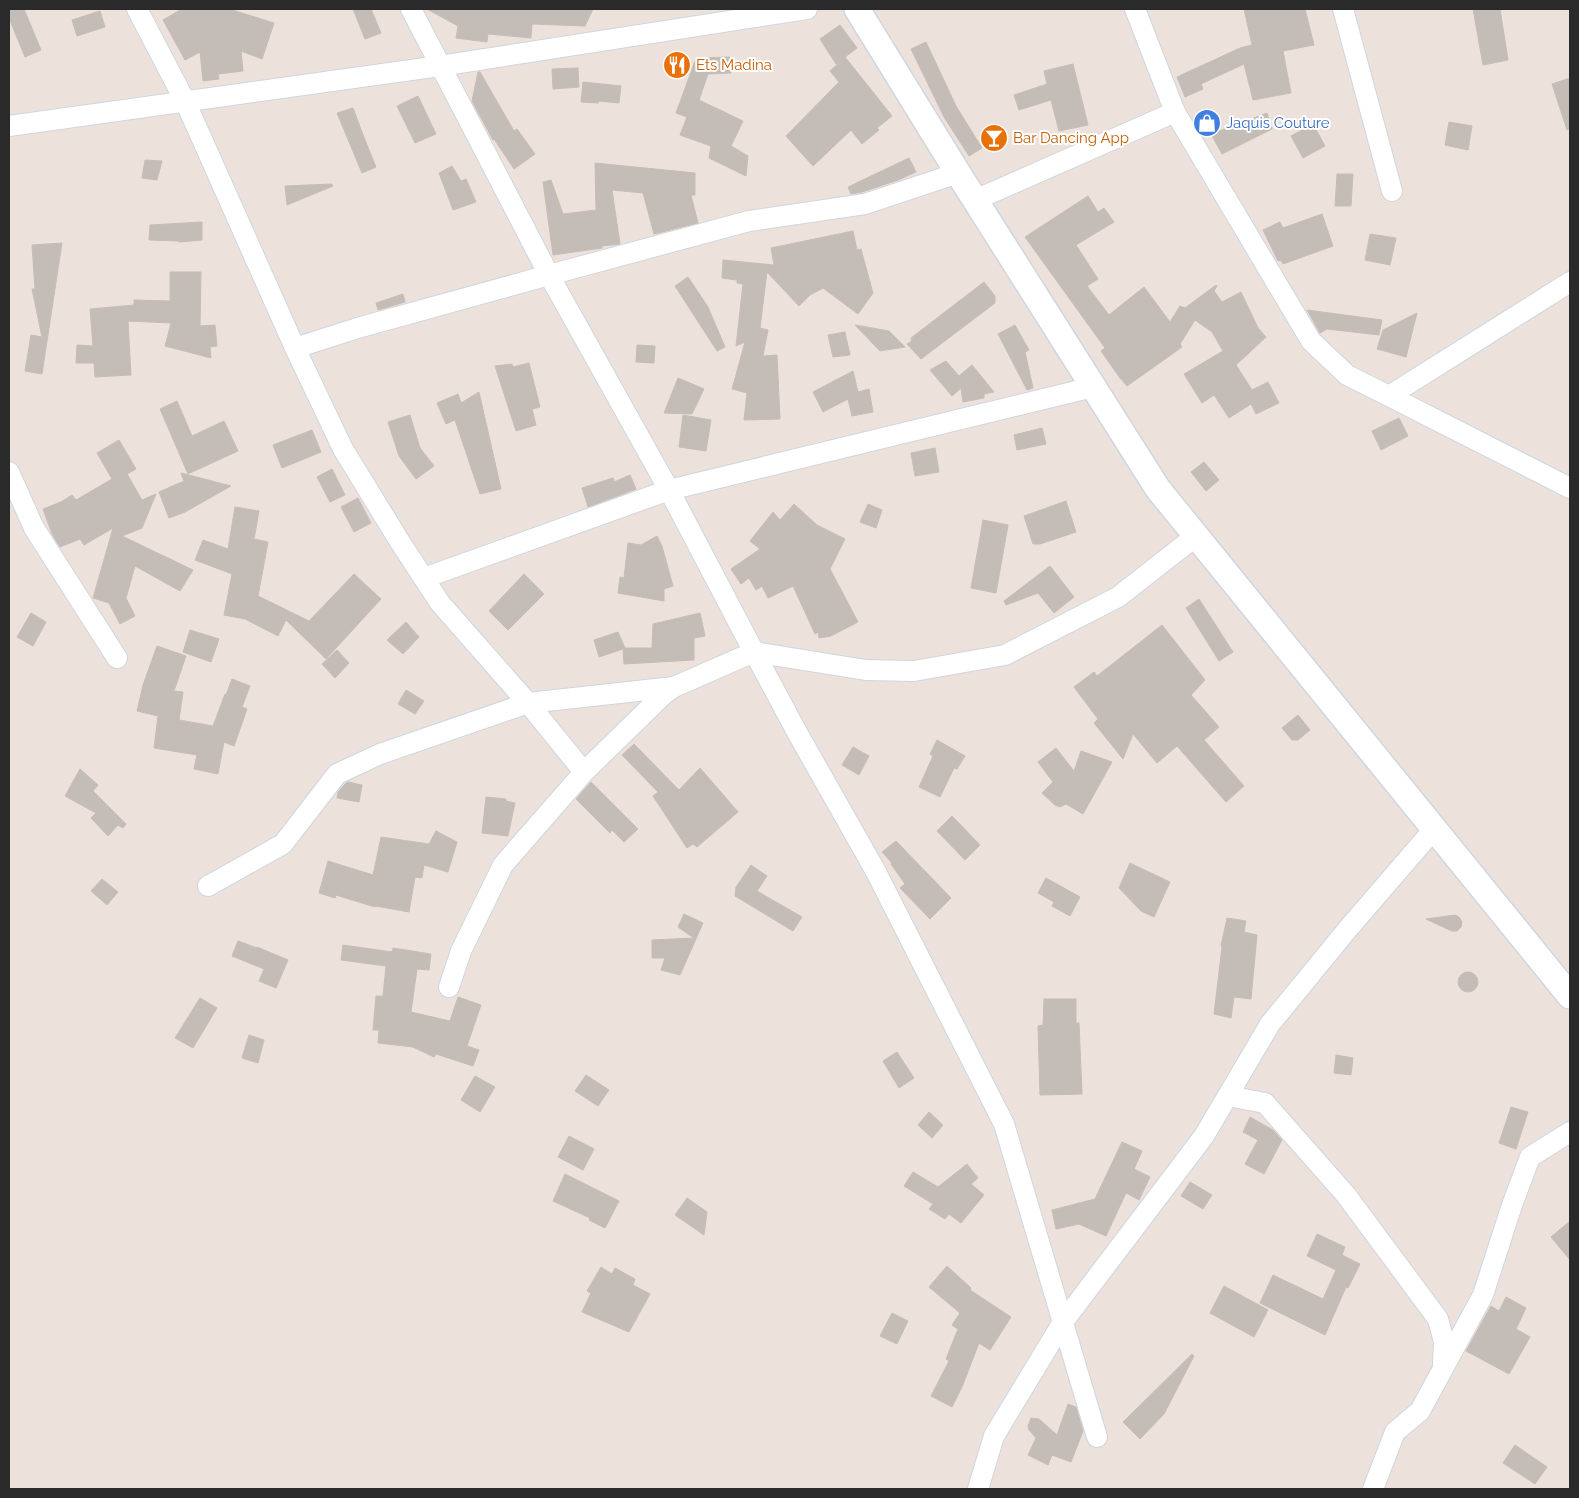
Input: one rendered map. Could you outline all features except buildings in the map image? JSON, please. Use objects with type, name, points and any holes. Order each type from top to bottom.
[{"type":"street","points":[[137,9],[185,101],[295,348],[342,448],[440,603],[528,703],[584,772]]},
{"type":"street","points":[[411,9],[549,274],[670,490],[798,734],[875,870],[1004,1124],[1097,1437]]},
{"type":"street","points":[[9,126],[440,66],[807,9]]},
{"type":"street","points":[[857,9],[958,173],[1158,489],[1570,996]]},
{"type":"street","points":[[1135,9],[1175,112],[1312,341],[1347,375],[1570,488]]},
{"type":"street","points":[[1343,9],[1392,191]]},
{"type":"street","points":[[975,200],[1175,112]]},
{"type":"street","points":[[295,348],[361,327],[549,274],[749,221],[865,204],[958,173]]},
{"type":"street","points":[[1389,396],[1570,282]]},
{"type":"street","points":[[424,578],[670,490],[1093,387]]},
{"type":"street","points":[[9,472],[34,528],[117,658]]},
{"type":"street","points":[[448,987],[460,951],[503,865],[584,772],[663,695],[674,688],[754,652],[866,670],[914,672],[1005,655],[1118,597],[1196,536]]},
{"type":"street","points":[[208,886],[283,844],[337,774],[380,754],[528,703],[674,688]]},
{"type":"street","points":[[978,1489],[994,1436],[1063,1322],[1204,1136],[1270,1024],[1347,930],[1434,829]]},
{"type":"street","points":[[1228,1096],[1265,1103],[1346,1195],[1438,1319],[1444,1342],[1442,1370]]},
{"type":"street","points":[[1373,1489],[1395,1432],[1420,1411],[1483,1295],[1512,1205],[1530,1157],[1570,1132]]},
{"type":"place","name":"Ets Madina","points":[[677,65]]},
{"type":"place","name":"Jaquis Couture","points":[[1207,123]]},
{"type":"place","name":"Bar Dancing App","points":[[994,138]]}]
